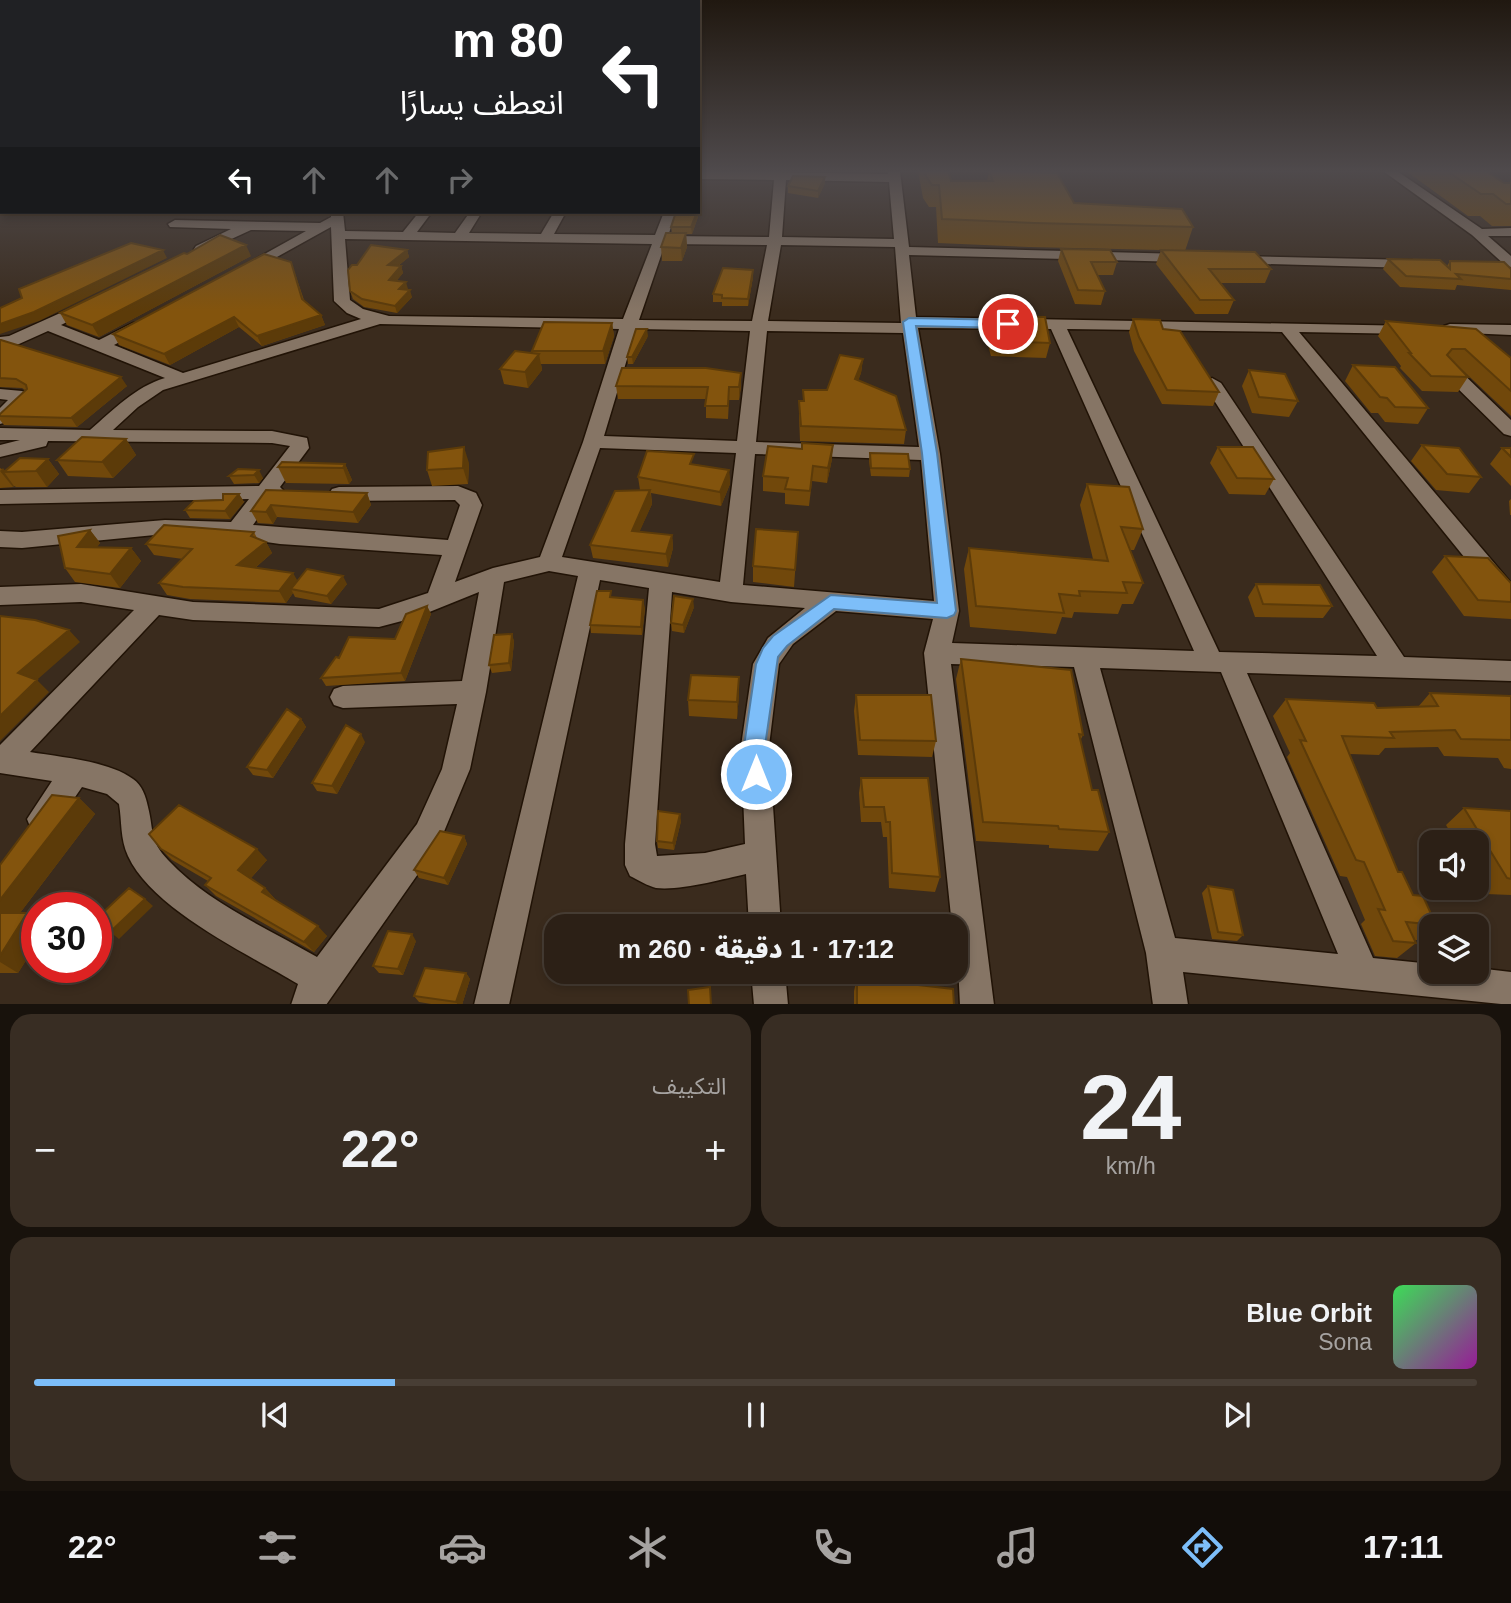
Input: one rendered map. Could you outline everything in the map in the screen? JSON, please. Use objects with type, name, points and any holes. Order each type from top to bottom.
[{"type":"street","points":[[407,236],[421,218]]},
{"type":"street","points":[[459,237],[472,218]]},
{"type":"street","points":[[545,238],[557,218]]},
{"type":"street","points":[[549,563],[593,442],[629,324],[668,218]]},
{"type":"street","points":[[731,593],[759,325],[777,218]]},
{"type":"street","points":[[899,218],[910,325],[930,453],[947,611],[937,653],[977,1004]]},
{"type":"street","points":[[1463,218],[1487,233],[1511,243]]},
{"type":"street","points":[[228,279],[320,227],[338,222],[407,236],[775,241],[1423,265]]},
{"type":"street","points":[[338,222],[342,301],[353,312],[379,319],[629,324],[1511,330]]},
{"type":"street","points":[[175,224],[320,227]]},
{"type":"street","points":[[183,258],[246,227]]},
{"type":"street","points":[[1511,232],[1487,233],[1480,238],[1511,265]]},
{"type":"street","points":[[1492,267],[1511,265]]},
{"type":"street","points":[[1,343],[46,326],[96,301]]},
{"type":"street","points":[[100,346],[158,316]]},
{"type":"street","points":[[95,436],[142,395],[181,377],[379,319]]},
{"type":"street","points":[[1058,325],[1220,661],[1363,974]]},
{"type":"street","points":[[46,326],[181,377]]},
{"type":"street","points":[[1286,327],[1511,599]]},
{"type":"street","points":[[1449,370],[1511,430]]},
{"type":"street","points":[[1212,383],[1398,667]]},
{"type":"street","points":[[0,394],[22,396],[0,418]]},
{"type":"street","points":[[0,433],[299,439],[299,448],[237,530]]},
{"type":"street","points":[[0,451],[65,436]]},
{"type":"street","points":[[593,442],[930,453]]},
{"type":"street","points":[[0,497],[292,494]]},
{"type":"street","points":[[320,494],[464,494],[469,498],[471,505],[437,600]]},
{"type":"street","points":[[0,539],[22,540],[165,527],[237,530],[280,536],[456,548]]},
{"type":"street","points":[[0,596],[81,593],[206,611],[379,618],[409,611],[493,576],[549,563],[731,593],[947,611]]},
{"type":"street","points":[[491,1004],[591,568]]},
{"type":"street","points":[[313,993],[428,834],[456,769],[473,692],[493,576]]},
{"type":"street","points":[[661,582],[640,844],[641,865],[656,872],[705,868],[759,856]]},
{"type":"street","points":[[764,914],[755,746],[766,664],[769,654],[780,641],[831,602]]},
{"type":"street","points":[[2,760],[156,603]]},
{"type":"street","points":[[937,653],[1511,671]]},
{"type":"street","points":[[1084,656],[1163,953],[1171,1004]]},
{"type":"street","points":[[343,697],[473,692]]},
{"type":"street","points":[[2,760],[76,772],[124,788],[132,801],[136,836],[143,855],[175,888],[310,972],[313,993]]},
{"type":"street","points":[[23,845],[76,772]]},
{"type":"street","points":[[1163,953],[1511,989]]},
{"type":"street","points":[[769,984],[771,1004]]},
{"type":"building","points":[[674,218],[695,218],[691,227],[671,227]]},
{"type":"building","points":[[1187,218],[1193,227],[1034,223],[942,219]]},
{"type":"building","points":[[666,233],[686,233],[681,248],[661,247]]},
{"type":"building","points":[[220,235],[246,245],[92,325],[60,313],[184,253],[187,254]]},
{"type":"building","points":[[131,243],[163,250],[34,312],[0,324],[0,308],[22,298],[19,289]]},
{"type":"building","points":[[371,245],[407,250],[388,265],[401,266],[389,280],[406,282],[399,289],[410,290],[395,306],[362,299],[350,291],[348,270],[352,265],[357,265]]},
{"type":"building","points":[[1061,249],[1110,250],[1117,262],[1091,262],[1105,291],[1078,290]]},
{"type":"building","points":[[1161,250],[1255,252],[1271,269],[1209,269],[1234,300],[1200,300]]},
{"type":"building","points":[[264,254],[291,262],[302,299],[321,315],[257,336],[234,317],[164,354],[113,334]]},
{"type":"building","points":[[1388,259],[1440,260],[1450,269],[1450,261],[1504,262],[1511,269],[1511,279],[1456,274],[1461,279],[1406,276]]},
{"type":"building","points":[[723,268],[753,270],[748,299],[722,298],[722,295],[713,294]]},
{"type":"building","points":[[987,316],[1045,317],[1050,343],[994,341]]},
{"type":"building","points":[[1133,319],[1160,320],[1163,329],[1180,331],[1219,392],[1167,390],[1139,337]]},
{"type":"building","points":[[1386,321],[1476,329],[1511,358],[1511,391],[1465,349],[1452,349],[1447,355],[1468,377],[1431,376],[1409,353]]},
{"type":"building","points":[[544,322],[612,323],[603,351],[532,351]]},
{"type":"building","points":[[636,329],[647,329],[632,357],[627,357]]},
{"type":"building","points":[[0,340],[121,377],[71,418],[0,416],[27,389],[26,385],[16,379],[0,378]]},
{"type":"building","points":[[515,351],[539,354],[525,372],[500,369]]},
{"type":"building","points":[[840,355],[863,359],[855,379],[896,396],[906,430],[801,426],[799,401],[804,401],[803,390],[827,390]]},
{"type":"building","points":[[1353,365],[1395,367],[1428,408],[1395,407],[1387,398],[1380,397]]},
{"type":"building","points":[[622,368],[706,368],[741,373],[739,387],[729,387],[728,406],[705,406],[708,387],[616,386]]},
{"type":"building","points":[[1249,370],[1285,374],[1298,401],[1259,397]]},
{"type":"building","points":[[82,437],[126,439],[102,462],[57,460]]},
{"type":"building","points":[[802,443],[833,445],[828,468],[813,466],[810,491],[785,489],[788,478],[763,476],[768,446],[802,449]]},
{"type":"building","points":[[1422,445],[1459,448],[1481,477],[1447,474]]},
{"type":"building","points":[[464,447],[463,468],[427,470],[428,452]]},
{"type":"building","points":[[1218,447],[1253,447],[1274,479],[1237,478]]},
{"type":"building","points":[[1502,448],[1511,448],[1511,457]]},
{"type":"building","points":[[647,451],[694,454],[690,464],[729,470],[720,492],[638,477]]},
{"type":"building","points":[[870,453],[908,454],[910,469],[871,468]]},
{"type":"building","points":[[20,458],[48,459],[36,471],[4,472]]},
{"type":"building","points":[[282,462],[345,464],[343,468],[278,467]]},
{"type":"building","points":[[238,469],[259,470],[254,475],[229,476]]},
{"type":"building","points":[[1087,484],[1129,487],[1143,529],[1121,527],[1143,583],[1123,582],[1127,593],[1079,591],[1080,596],[1059,594],[1064,613],[976,606],[969,548],[1108,561]]},
{"type":"building","points":[[266,490],[367,493],[353,512],[271,505],[266,512],[251,511]]},
{"type":"building","points":[[650,490],[632,531],[672,535],[666,554],[590,545],[615,491]]},
{"type":"building","points":[[223,494],[239,494],[225,511],[185,510],[194,501],[223,500]]},
{"type":"building","points":[[164,525],[254,532],[251,536],[266,542],[237,565],[293,573],[279,591],[183,587],[159,583],[192,549],[146,544]]},
{"type":"building","points":[[756,529],[798,532],[795,570],[753,566]]},
{"type":"building","points":[[90,530],[77,547],[131,548],[110,574],[65,568],[58,536]]},
{"type":"building","points":[[1445,556],[1488,558],[1511,583],[1511,602],[1478,600]]},
{"type":"building","points":[[307,569],[343,576],[327,596],[291,589]]},
{"type":"building","points":[[1256,584],[1320,585],[1332,606],[1263,604]]},
{"type":"building","points":[[597,591],[611,591],[610,597],[643,600],[641,627],[590,625]]},
{"type":"building","points":[[674,596],[693,599],[683,625],[671,623]]},
{"type":"building","points":[[427,606],[401,673],[321,678],[336,657],[339,658],[349,637],[395,639],[406,614]]},
{"type":"building","points":[[0,616],[35,620],[69,630],[18,673],[37,680],[0,716]]},
{"type":"building","points":[[512,634],[509,663],[489,665],[494,635]]},
{"type":"building","points":[[961,659],[1071,670],[1083,735],[1079,734],[1092,790],[1098,790],[1109,832],[983,822]]},
{"type":"building","points":[[691,675],[739,677],[737,702],[688,700]]},
{"type":"building","points":[[1430,693],[1511,696],[1511,740],[1461,739],[1455,730],[1390,732],[1394,738],[1342,736],[1398,872],[1402,872],[1413,895],[1419,896],[1419,900],[1425,900],[1431,914],[1419,914],[1419,923],[1406,922],[1416,943],[1393,941],[1378,909],[1385,910],[1364,862],[1356,860],[1300,740],[1306,741],[1286,699],[1374,703],[1377,708],[1438,706]]},
{"type":"building","points":[[856,695],[931,695],[936,741],[860,740]]},
{"type":"building","points":[[287,709],[301,719],[267,770],[247,767]]},
{"type":"building","points":[[346,725],[361,734],[332,786],[312,783]]},
{"type":"building","points":[[861,778],[928,778],[940,877],[892,873],[890,822],[886,822],[884,807],[864,807]]},
{"type":"building","points":[[52,795],[79,798],[0,900],[0,865]]},
{"type":"building","points":[[179,805],[257,849],[238,870],[265,888],[262,892],[318,926],[304,942],[205,885],[211,878],[161,849],[149,834]]},
{"type":"building","points":[[1464,808],[1511,811],[1511,879],[1507,878],[1489,849],[1489,830],[1478,830]]},
{"type":"building","points":[[658,811],[680,814],[673,843],[657,841]]},
{"type":"building","points":[[440,831],[464,836],[444,878],[414,870]]},
{"type":"building","points":[[1208,886],[1233,890],[1243,935],[1218,932]]},
{"type":"building","points":[[129,888],[145,899],[112,930],[112,904]]},
{"type":"building","points":[[0,913],[21,913],[21,923],[0,956]]},
{"type":"building","points":[[388,931],[412,934],[398,969],[373,966]]},
{"type":"building","points":[[425,968],[466,973],[456,1002],[414,996]]},
{"type":"building","points":[[857,984],[909,984],[953,989],[954,1004],[857,1004]]},
{"type":"building","points":[[710,987],[711,1004],[689,1004],[688,990]]},
{"type":"route","points":[[756,774],[755,746],[766,664],[769,654],[780,641],[831,602],[947,611],[930,453],[909,322],[1008,324]]}]
